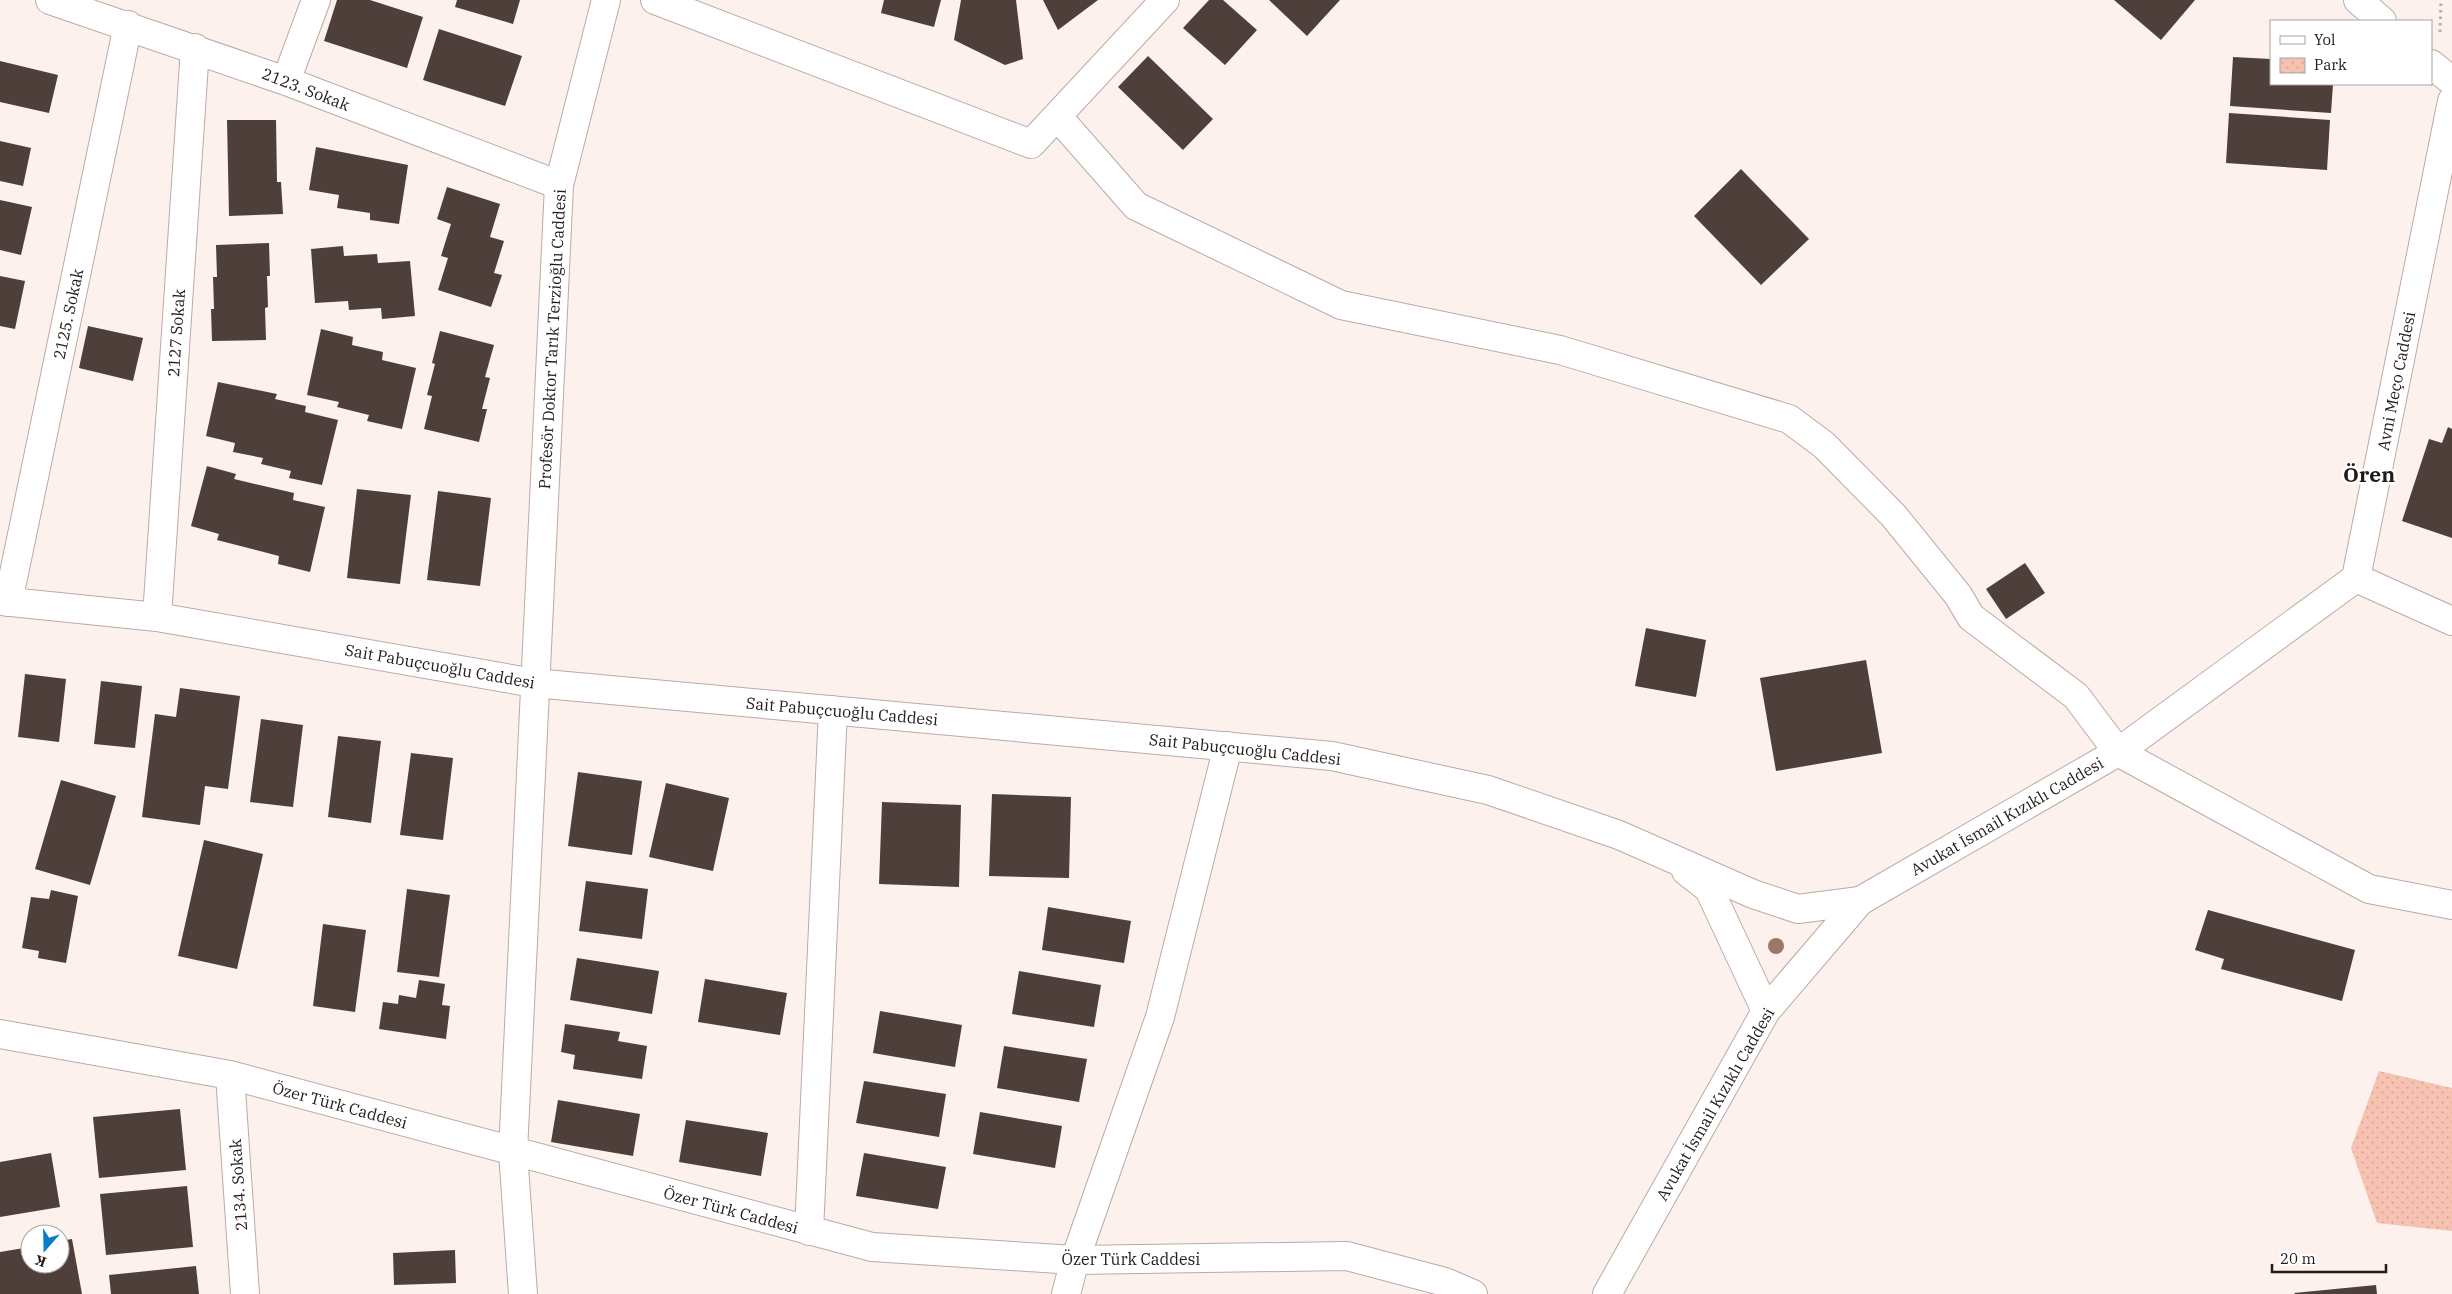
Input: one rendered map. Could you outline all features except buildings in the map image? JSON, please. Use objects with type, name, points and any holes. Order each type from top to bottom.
[{"type":"street","points":[[286,81],[316,0]]},
{"type":"street","name":"Profesör Doktor Tarık Terzioğlu Caddesi","points":[[523,1294],[513,1152],[559,185],[606,0]]},
{"type":"street","points":[[655,0],[1031,144],[1165,0]]},
{"type":"street","points":[[2358,0],[2381,20]]},
{"type":"street","name":"2123. Sokak","points":[[56,1],[286,81],[559,185]]},
{"type":"street","name":"2125. Sokak","points":[[4,601],[128,26]]},
{"type":"street","name":"2127 Sokak","points":[[156,617],[195,48]]},
{"type":"street","points":[[2432,65],[2452,82]]},
{"type":"street","name":"Avni Meço Caddesi","points":[[2356,578],[2452,101]]},
{"type":"street","points":[[1058,116],[1136,206],[1341,305],[1560,350],[1789,419],[1824,445],[1893,515],[1958,594],[1971,617],[2076,696],[2118,752],[2368,889],[2452,905]]},
{"type":"street","points":[[2118,752],[2356,578],[2452,621]]},
{"type":"street","name":"Sait Pabuçcuoğlu Caddesi","points":[[4,601],[156,617],[534,683],[1332,756],[1488,790],[1619,835],[1674,861]]},
{"type":"street","points":[[809,1230],[833,710]]},
{"type":"street","points":[[1066,1294],[1075,1260],[1160,1017],[1228,746]]},
{"type":"street","name":"Avukat İsmail Kızıklı Caddesi","points":[[1607,1294],[1766,1011],[1860,901],[2118,752]]},
{"type":"street","points":[[1674,861],[1753,894],[1798,908],[1860,901]]},
{"type":"street","points":[[1674,861],[1708,889],[1766,1011]]},
{"type":"street","name":"Özer Türk Caddesi","points":[[0,1034],[230,1075],[872,1247],[1075,1260],[1347,1256],[1445,1282],[1473,1294]]},
{"type":"street","name":"2134. Sokak","points":[[230,1075],[246,1294]]},
{"type":"green space","points":[[2379,1071],[2452,1088],[2452,1231],[2377,1223],[2351,1148]]},
{"type":"district","name":"Ören","points":[[2369,475]]}]
